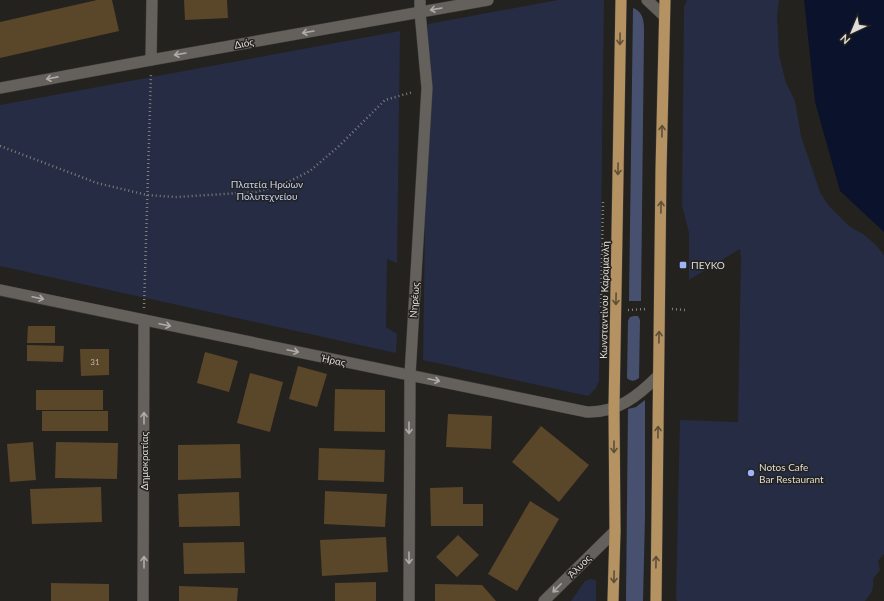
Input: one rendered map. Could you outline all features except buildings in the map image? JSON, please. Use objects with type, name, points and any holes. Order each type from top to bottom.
[{"type":"highway","name":"Κωνσταντίνου Καραμανλή","points":[[613,601],[615,531],[614,408],[621,0]]},
{"type":"highway","points":[[656,601],[658,376],[665,0]]},
{"type":"street","points":[[151,60],[152,0]]},
{"type":"street","name":"Νηρέως","points":[[408,601],[410,375],[427,88],[420,0]]},
{"type":"street","name":"Διός","points":[[0,88],[488,0]]},
{"type":"street","points":[[647,0],[664,16]]},
{"type":"street","name":"Ήρας","points":[[0,290],[587,412],[605,411],[630,400],[658,376]]},
{"type":"street","name":"Δημοκρατίας","points":[[143,601],[144,320]]},
{"type":"street","name":"Άλυος","points":[[544,601],[615,531]]},
{"type":"path","points":[[144,320],[151,60]]},
{"type":"path","points":[[0,146],[97,183],[147,195],[175,197],[256,192],[284,184],[310,171],[339,146],[385,100],[427,88]]},
{"type":"green space","points":[[558,0],[604,0],[599,381],[596,388],[588,396],[423,360],[428,24]]},
{"type":"green space","points":[[687,0],[779,0],[777,16],[779,55],[786,83],[795,101],[801,136],[820,192],[828,205],[849,226],[863,234],[875,244],[884,255],[884,554],[878,561],[880,570],[873,579],[872,591],[865,601],[677,601],[680,420],[738,422],[741,258],[740,249],[689,280],[689,233],[682,206],[684,7]]},
{"type":"green space","name":"Πλατεία Ηρώων Πολυτεχνείου","points":[[400,31],[397,263],[387,259],[386,327],[397,334],[396,353],[0,266],[0,105]]},
{"type":"green space","points":[[590,579],[596,580],[596,601],[571,601],[585,581]]},
{"type":"shaded area","points":[[804,0],[884,0],[884,232],[840,191],[815,102]]},
{"type":"shaded area","points":[[633,8],[641,15],[644,29],[641,301],[629,301]]},
{"type":"shaded area","points":[[638,316],[640,320],[639,378],[633,381],[627,378],[628,321],[630,317]]},
{"type":"shaded area","points":[[645,400],[643,601],[626,601],[628,409],[636,407]]},
{"type":"place","name":"ΠΕΥΚΟ","points":[[683,265]]},
{"type":"place","name":"Notos Cafe Bar Restaurant","points":[[751,473]]}]
